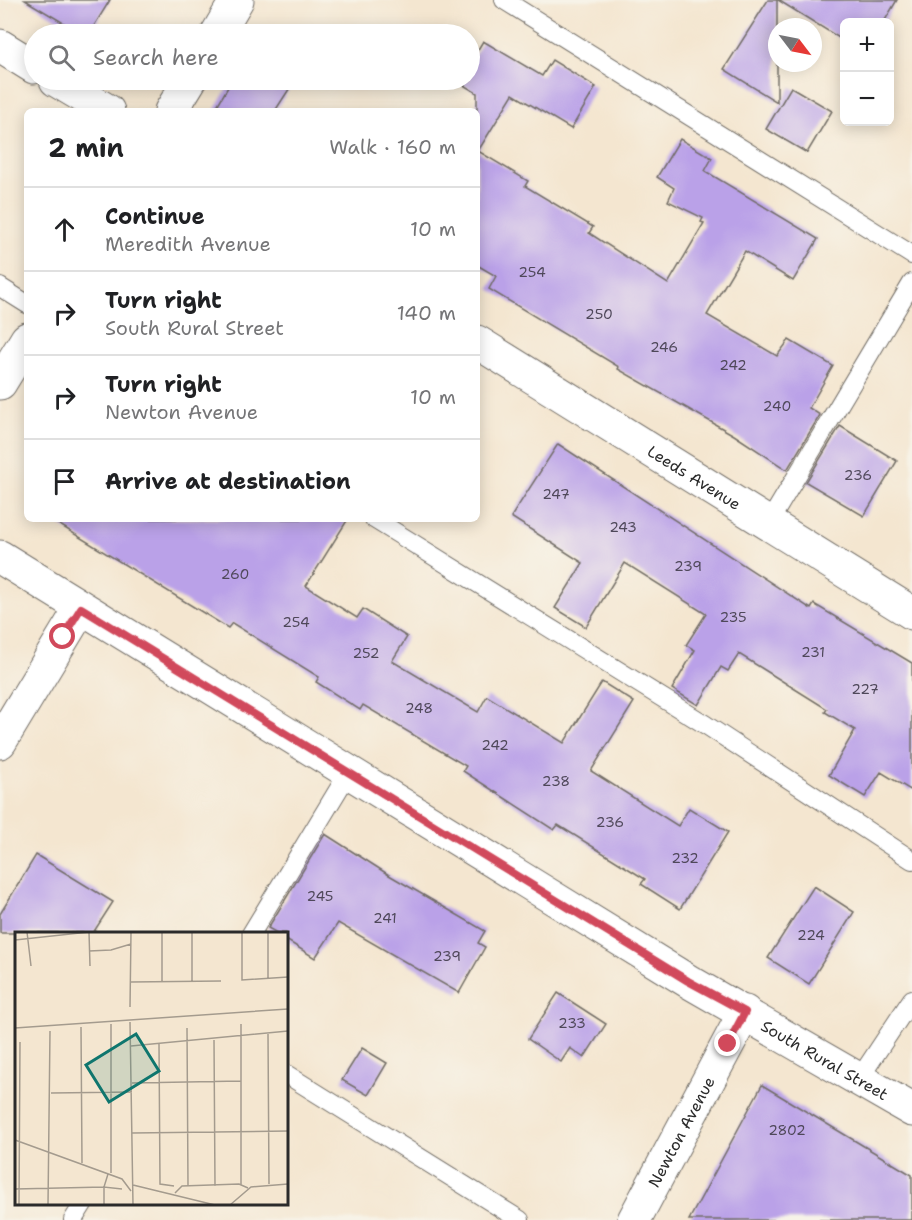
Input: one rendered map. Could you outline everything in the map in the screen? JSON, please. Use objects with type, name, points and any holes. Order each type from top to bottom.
[{"type":"street","points":[[223,24],[237,0]]},
{"type":"street","points":[[0,46],[24,61]]},
{"type":"street","points":[[73,90],[103,108]]},
{"type":"street","points":[[173,108],[184,90]]},
{"type":"street","points":[[0,383],[24,344]]},
{"type":"street","name":"Leeds Avenue","points":[[480,344],[912,613]]},
{"type":"street","name":"South Rural Street","points":[[0,557],[688,981],[912,1110]]},
{"type":"street","points":[[0,742],[81,608]]},
{"type":"street","name":"Newton Avenue","points":[[634,1220],[745,1012]]},
{"type":"lane","points":[[504,0],[912,255]]},
{"type":"lane","points":[[768,524],[912,283]]},
{"type":"lane","points":[[0,287],[24,302]]},
{"type":"lane","points":[[379,522],[706,725],[912,860]]},
{"type":"lane","points":[[252,932],[349,772]]},
{"type":"lane","points":[[859,1079],[912,999]]},
{"type":"lane","points":[[288,1075],[520,1220]]},
{"type":"lane","points":[[73,1220],[82,1205]]},
{"type":"building","points":[[25,0],[110,0],[95,24],[65,24]]},
{"type":"building","points":[[768,0],[777,0],[777,18],[768,18],[768,72],[777,72],[777,102],[724,69]]},
{"type":"building","points":[[778,0],[897,0],[886,18],[840,18],[840,39],[822,27],[822,18],[807,18]]},
{"type":"building","points":[[483,41],[542,76],[552,60],[596,87],[571,129],[513,94],[480,148],[480,108],[477,108],[477,93],[472,90],[480,90],[480,46]]},
{"type":"building","points":[[791,87],[832,111],[807,153],[766,129]]},
{"type":"building","points":[[226,90],[289,90],[277,108],[216,108]]},
{"type":"building","points":[[680,139],[712,158],[705,171],[818,239],[793,281],[745,251],[707,315],[777,356],[789,340],[833,366],[809,408],[820,415],[787,470],[734,435],[618,369],[619,367],[489,289],[496,276],[480,267],[480,152],[528,181],[525,186],[593,227],[589,233],[668,284],[704,223],[701,222],[703,218],[668,201],[674,188],[657,177]]},
{"type":"building","points":[[840,426],[897,461],[864,516],[806,482]]},
{"type":"building","points":[[558,444],[811,609],[814,604],[912,663],[912,791],[881,772],[865,797],[829,775],[855,730],[825,712],[827,709],[739,654],[728,671],[721,667],[698,705],[672,689],[695,650],[686,645],[706,614],[625,563],[586,627],[555,608],[583,563],[511,517]]},
{"type":"building","points":[[55,522],[346,522],[306,586],[357,618],[363,609],[407,637],[392,661],[478,712],[487,696],[564,743],[602,682],[634,702],[591,771],[678,826],[689,808],[728,832],[680,909],[641,884],[645,879],[558,825],[554,830],[463,771],[466,766],[363,705],[360,710],[316,682],[319,677],[232,623],[228,628]]},
{"type":"building","points":[[325,834],[389,875],[485,931],[478,943],[485,947],[459,993],[338,923],[315,958],[288,941],[288,932],[275,932],[268,928]]},
{"type":"building","points":[[36,855],[113,902],[94,932],[0,933],[0,914]]},
{"type":"building","points":[[814,886],[854,912],[809,984],[768,958]]},
{"type":"building","points":[[558,993],[606,1024],[584,1058],[570,1048],[561,1062],[528,1039]]},
{"type":"building","points":[[362,1048],[387,1063],[368,1095],[342,1080]]},
{"type":"building","points":[[762,1085],[912,1175],[912,1220],[689,1220]]},
{"type":"route","points":[[63,637],[81,608],[688,981],[745,1012],[728,1044]]}]
